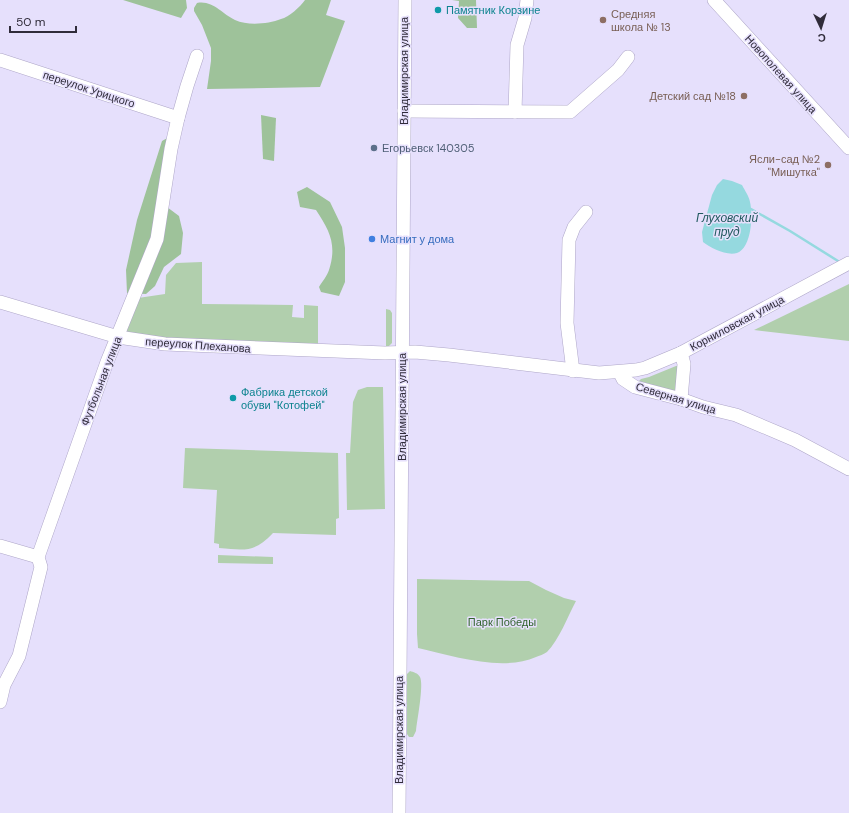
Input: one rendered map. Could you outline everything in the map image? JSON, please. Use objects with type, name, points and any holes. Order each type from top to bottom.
[{"type":"street","name":"Владимирская улица","points":[[399,813],[404,0]]},
{"type":"street","points":[[515,112],[517,45],[525,18],[527,0]]},
{"type":"street","name":"Новополевая улица","points":[[714,0],[849,148]]},
{"type":"street","name":"Футбольная улица","points":[[0,702],[4,686],[19,656],[41,567],[38,557],[107,362],[157,238],[171,149],[178,118],[196,56]]},
{"type":"street","points":[[404,111],[570,112],[618,70],[628,57]]},
{"type":"street","name":"переулок Урицкого","points":[[0,60],[178,118]]},
{"type":"street","points":[[573,371],[567,322],[569,240],[574,227],[586,212]]},
{"type":"street","name":"Корниловская улица","points":[[620,373],[645,368],[681,353],[849,263]]},
{"type":"street","name":"переулок Плеханова","points":[[0,302],[118,337],[165,344],[378,353],[402,352]]},
{"type":"street","points":[[402,352],[449,355],[573,371],[620,373]]},
{"type":"street","points":[[681,353],[684,364],[681,399]]},
{"type":"street","name":"Северная улица","points":[[620,373],[623,379],[635,387],[736,415],[795,440],[849,469]]},
{"type":"street","points":[[0,546],[38,557]]},
{"type":"green space","points":[[202,262],[202,304],[293,305],[292,317],[304,318],[304,305],[318,306],[318,347],[167,340],[125,334],[138,298],[165,294],[166,275],[176,263]]},
{"type":"green space","points":[[849,284],[849,341],[754,330]]},
{"type":"green space","points":[[386,309],[390,310],[392,313],[392,343],[386,349]]},
{"type":"green space","points":[[679,366],[677,389],[674,391],[639,381],[641,379]]},
{"type":"green space","points":[[367,387],[383,387],[385,509],[347,510],[346,453],[350,453],[353,402],[358,390]]},
{"type":"green space","points":[[185,448],[338,453],[339,518],[336,519],[336,535],[273,533],[260,544],[249,549],[219,548],[219,544],[214,543],[217,490],[183,488]]},
{"type":"green space","points":[[218,555],[273,557],[273,564],[218,563]]},
{"type":"green space","name":"Парк Победы","points":[[417,579],[529,581],[564,598],[576,601],[559,635],[546,653],[523,661],[508,663],[477,661],[418,648]]},
{"type":"green space","points":[[410,671],[418,675],[421,681],[421,695],[416,731],[413,737],[409,737],[407,734],[407,674]]},
{"type":"shaded area","points":[[123,0],[186,0],[187,8],[181,18]]},
{"type":"shaded area","points":[[305,0],[331,0],[326,15],[345,21],[320,87],[207,89],[211,61],[211,48],[202,25],[194,11],[197,3],[213,5],[240,22],[258,24],[284,18],[300,6]]},
{"type":"shaded area","points":[[452,0],[476,0],[477,28],[467,28],[458,18],[459,1]]},
{"type":"shaded area","points":[[261,115],[276,118],[274,161],[263,159]]},
{"type":"shaded area","points":[[171,136],[167,207],[179,216],[183,233],[181,254],[164,267],[155,286],[146,294],[127,293],[126,270],[137,220],[162,141]]},
{"type":"shaded area","points":[[307,187],[330,202],[342,227],[345,248],[345,282],[339,296],[321,292],[319,287],[329,270],[332,246],[331,238],[316,210],[300,207],[297,192]]},
{"type":"water","name":"Глуховский пруд","points":[[723,179],[742,185],[748,196],[751,207],[750,230],[746,245],[742,250],[733,254],[714,249],[703,242],[702,232],[712,195],[717,185]]},
{"type":"waterway","points":[[751,209],[838,261]]},
{"type":"place","name":"Памятник Корзине","points":[[438,10]]},
{"type":"place","name":"Средняя школа № 13","points":[[603,20]]},
{"type":"place","name":"Детский сад №18","points":[[744,96]]},
{"type":"place","name":"Егорьевск 140305","points":[[374,148]]},
{"type":"place","name":"Ясли-сад №2 \"Мишутка\"","points":[[828,165]]},
{"type":"place","name":"Магнит у дома","points":[[372,239]]},
{"type":"place","name":"Фабрика детской обуви \"Котофей\"","points":[[233,398]]}]
